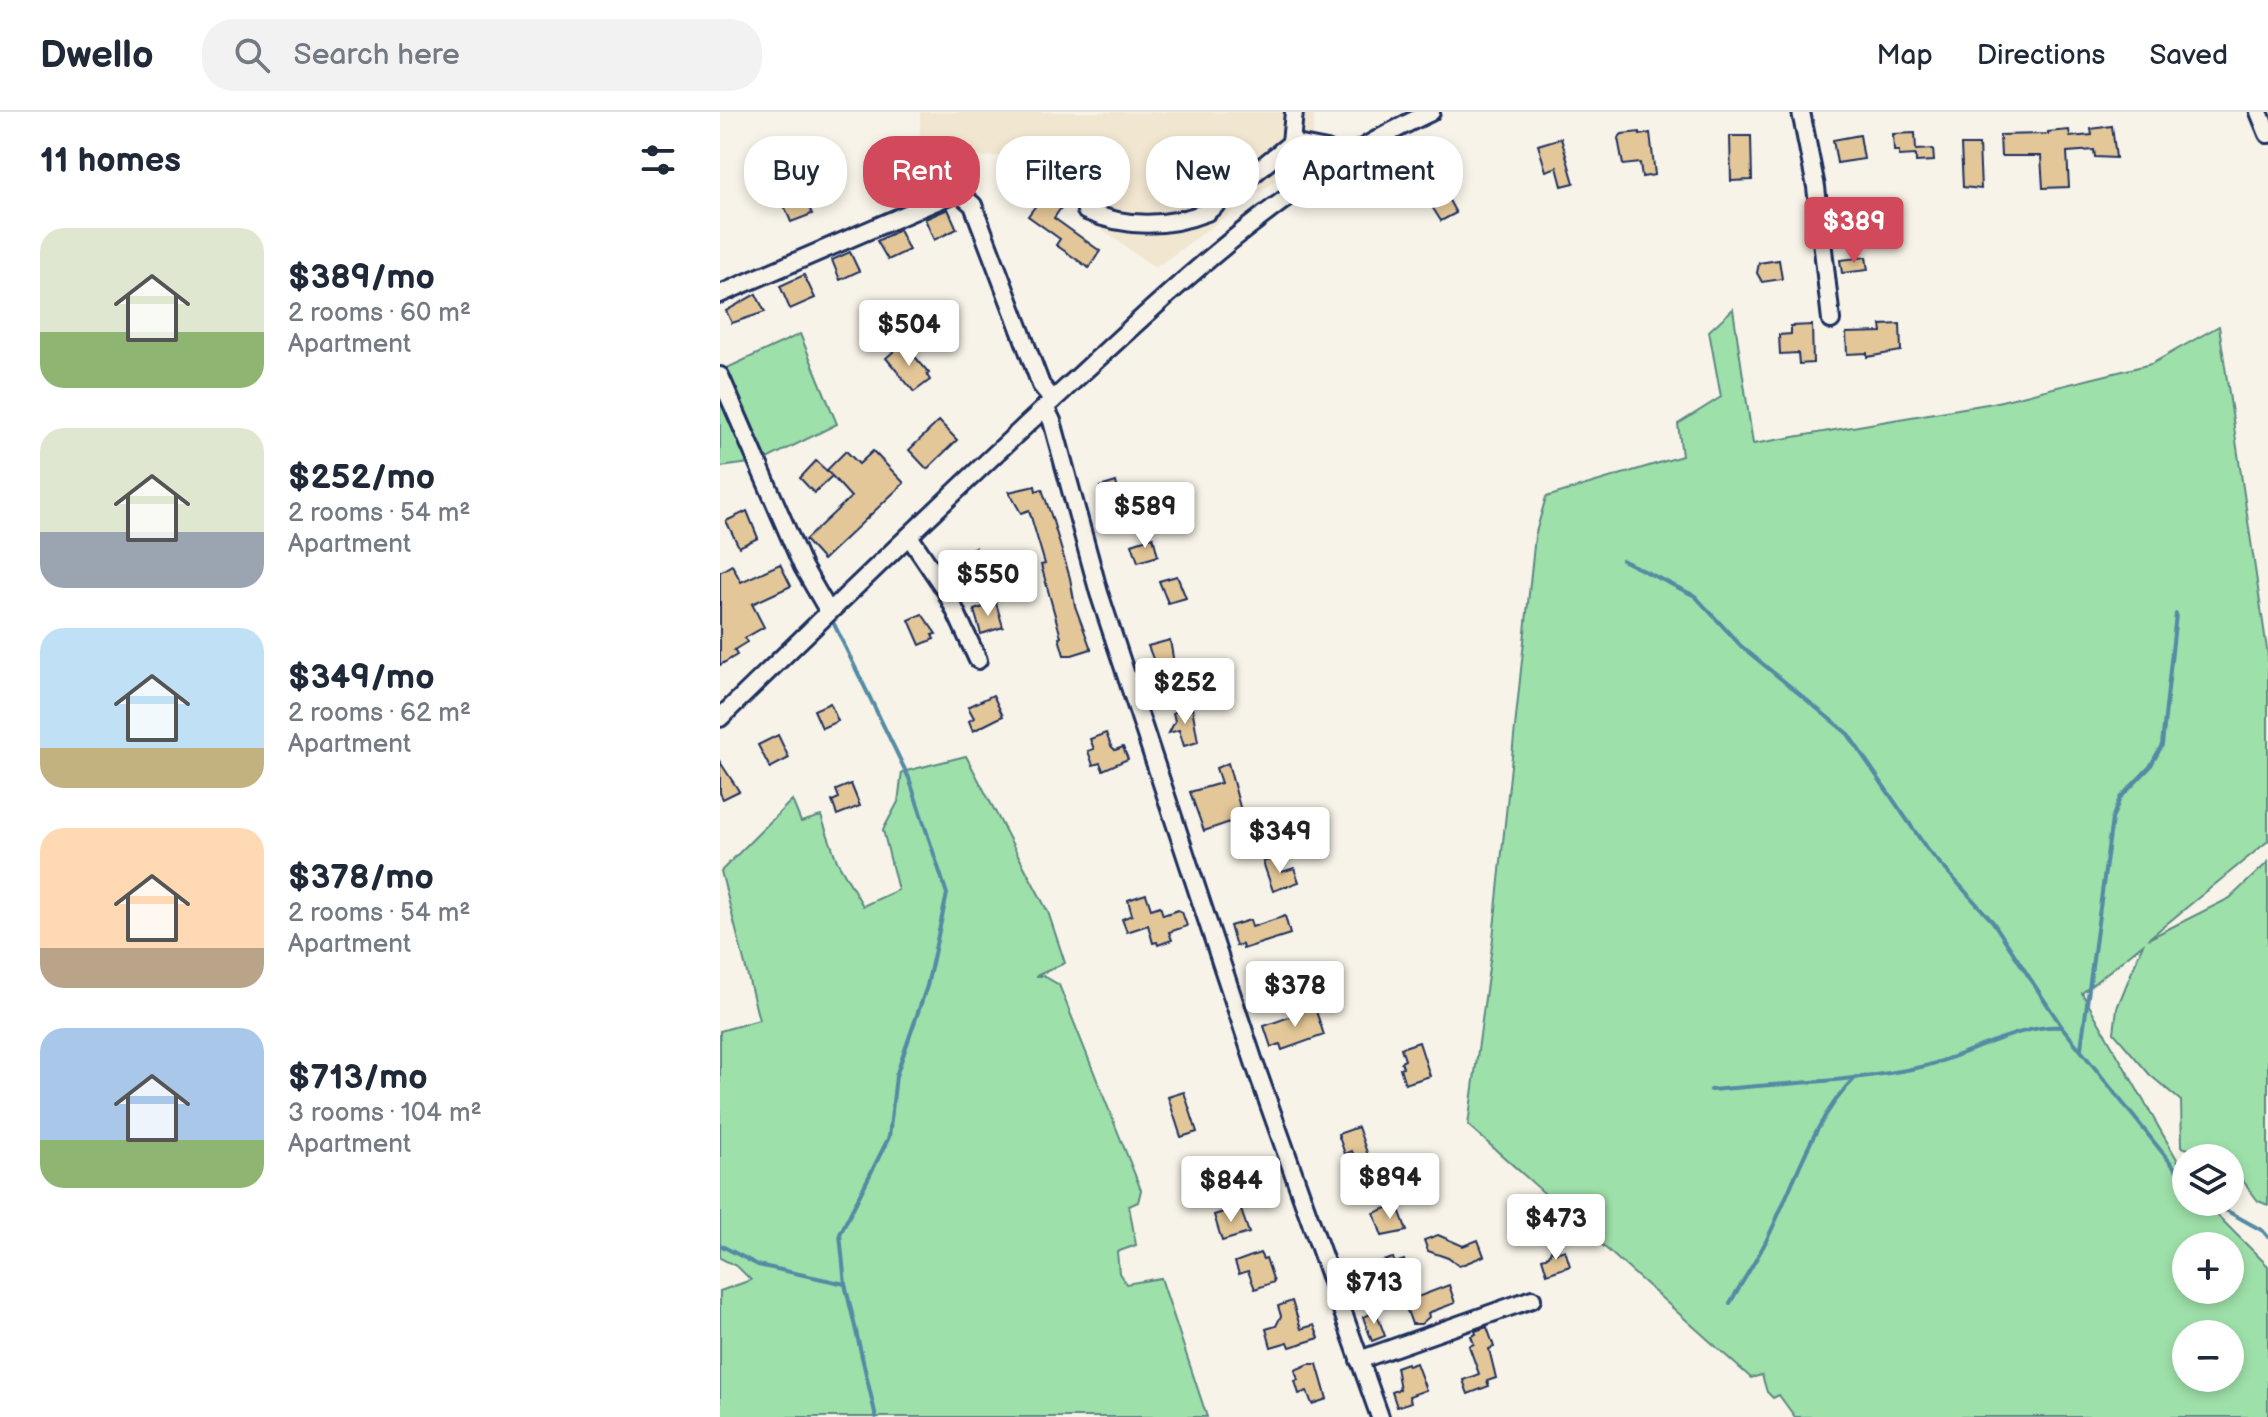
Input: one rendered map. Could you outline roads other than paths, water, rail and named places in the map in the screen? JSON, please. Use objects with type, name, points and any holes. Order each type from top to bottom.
[{"type":"street","points":[[1292,136],[1294,112]]},
{"type":"street","points":[[1387,136],[1431,112]]},
{"type":"street","points":[[1801,112],[1816,187],[1831,320]]},
{"type":"street","points":[[2259,112],[2268,134]]},
{"type":"street","points":[[1086,211],[1127,225],[1190,218],[1218,205],[1275,157]]},
{"type":"street","points":[[720,294],[958,192],[973,205],[1049,404],[1099,593],[1255,1065],[1380,1417]]},
{"type":"street","points":[[720,718],[1049,404],[1223,247],[1275,207]]},
{"type":"street","points":[[720,376],[803,567],[829,612]]},
{"type":"street","points":[[909,536],[946,591],[978,660]]},
{"type":"street","points":[[1359,1360],[1532,1299]]},
{"type":"waterway","points":[[1622,560],[1695,596],[1741,646],[1848,734],[1927,849],[1993,922],[2062,1027],[2172,1164]]},
{"type":"waterway","points":[[2081,1048],[2112,819],[2120,798],[2150,767],[2162,745],[2176,614]]},
{"type":"waterway","points":[[834,624],[909,778],[947,894],[927,986],[896,1076],[889,1137],[840,1234],[845,1284]]},
{"type":"waterway","points":[[1711,1090],[1895,1072],[1938,1062],[2029,1030],[2062,1027]]},
{"type":"waterway","points":[[1730,1303],[1766,1242],[1817,1130],[1841,1093],[1856,1077]]},
{"type":"waterway","points":[[2236,1216],[2268,1237]]},
{"type":"waterway","points":[[720,1245],[758,1265],[845,1284],[876,1417]]}]
